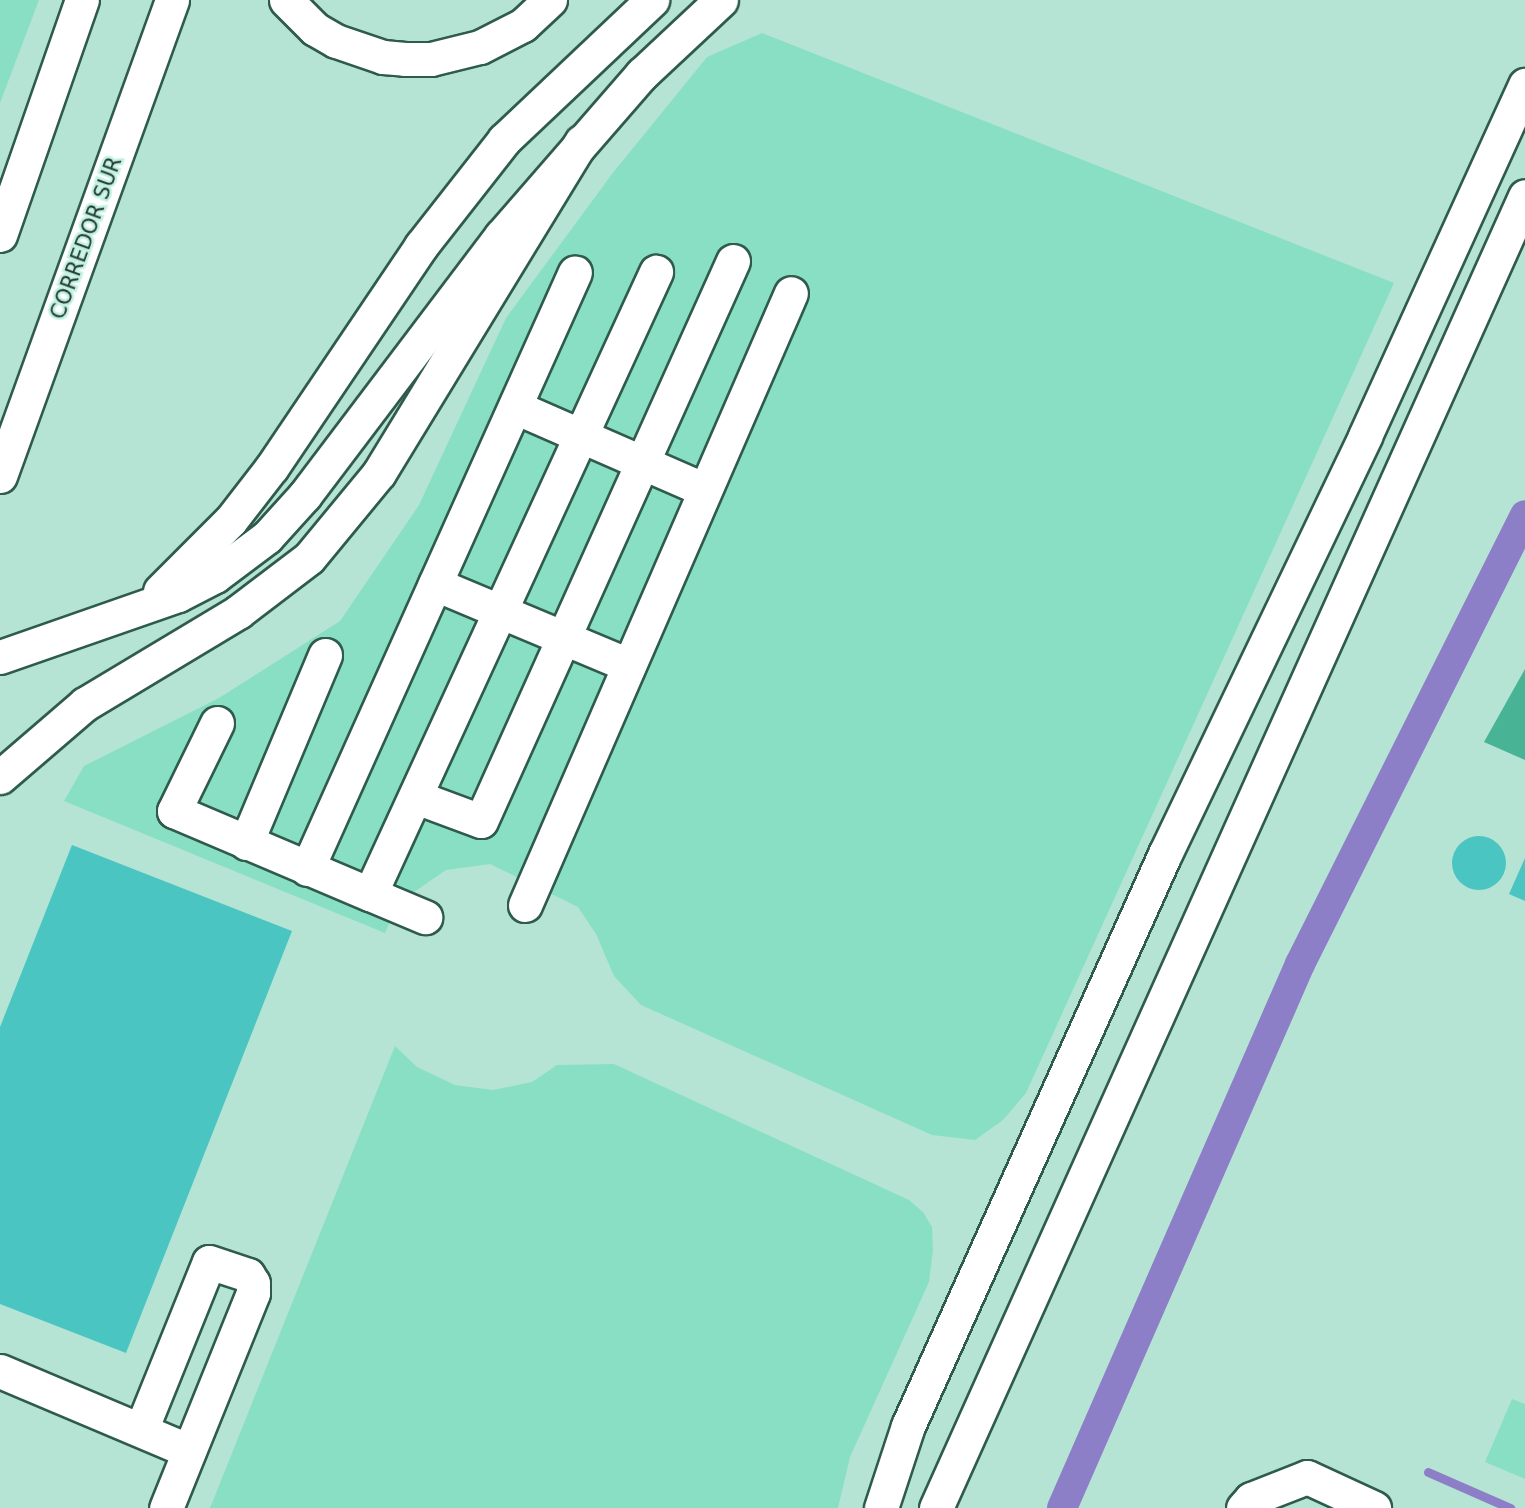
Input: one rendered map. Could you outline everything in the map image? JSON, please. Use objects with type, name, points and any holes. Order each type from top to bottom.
[{"type":"main road","points":[[0,235],[81,0]]},
{"type":"main road","name":"CORREDOR SUR","points":[[0,476],[172,0]]},
{"type":"main road","points":[[286,0],[315,29],[336,41],[383,57],[431,59],[480,47],[523,25],[550,0]]},
{"type":"main road","points":[[143,607],[192,562],[231,520],[272,467],[421,246],[504,140],[652,0]]},
{"type":"main road","points":[[0,657],[178,595],[215,576],[267,537],[305,495],[501,236],[642,74],[721,0]]},
{"type":"main road","points":[[881,1508],[908,1426],[1166,854],[1400,359],[1525,85]]},
{"type":"main road","points":[[0,777],[85,705],[238,612],[309,558],[379,473],[581,142]]},
{"type":"main road","points":[[936,1508],[1525,196]]},
{"type":"main road","points":[[1400,359],[1432,340],[1455,317],[1500,253]]},
{"type":"main road","points":[[416,797],[482,821],[733,261]]},
{"type":"main road","points":[[307,869],[575,272]]},
{"type":"main road","points":[[370,894],[656,272]]},
{"type":"main road","points":[[525,905],[791,293]]},
{"type":"main road","points":[[1383,516],[1402,438],[1404,399],[1400,359]]},
{"type":"main road","points":[[515,407],[705,490]]},
{"type":"main road","points":[[435,584],[502,610],[629,666]]},
{"type":"main road","points":[[246,843],[325,655]]},
{"type":"main road","points":[[217,723],[174,811],[425,917]]},
{"type":"main road","points":[[141,1430],[209,1262],[248,1275],[254,1283],[253,1293],[166,1508]]},
{"type":"main road","points":[[0,1371],[189,1451]]},
{"type":"main road","points":[[1243,1508],[1251,1499],[1307,1477],[1374,1508]]},
{"type":"green space","points":[[0,0],[39,0],[0,103]]},
{"type":"green space","points":[[762,33],[1394,283],[1026,1093],[1003,1120],[975,1140],[932,1135],[641,1005],[614,976],[596,934],[578,907],[490,864],[446,870],[398,903],[385,933],[64,801],[84,766],[219,698],[340,621],[419,505],[506,318],[612,174],[707,57]]},
{"type":"green space","points":[[1525,669],[1525,760],[1484,742]]},
{"type":"green space","points":[[395,1046],[417,1067],[455,1085],[493,1090],[532,1082],[557,1065],[614,1064],[909,1200],[923,1212],[932,1227],[933,1250],[929,1282],[850,1457],[838,1508],[210,1508]]},
{"type":"green space","points":[[1512,1399],[1525,1404],[1525,1479],[1485,1462]]},
{"type":"building","points":[[1474,836],[1484,836],[1494,840],[1502,848],[1506,863],[1502,878],[1494,886],[1484,890],[1474,890],[1464,886],[1456,878],[1452,868],[1452,858],[1456,848],[1464,840]]},
{"type":"building","points":[[72,845],[292,931],[126,1353],[0,1304],[0,1027]]},
{"type":"building","points":[[1525,858],[1525,901],[1509,894]]},
{"type":"waterway","points":[[1062,1508],[1300,964],[1525,515]]},
{"type":"waterway","points":[[1428,1472],[1510,1508]]}]
